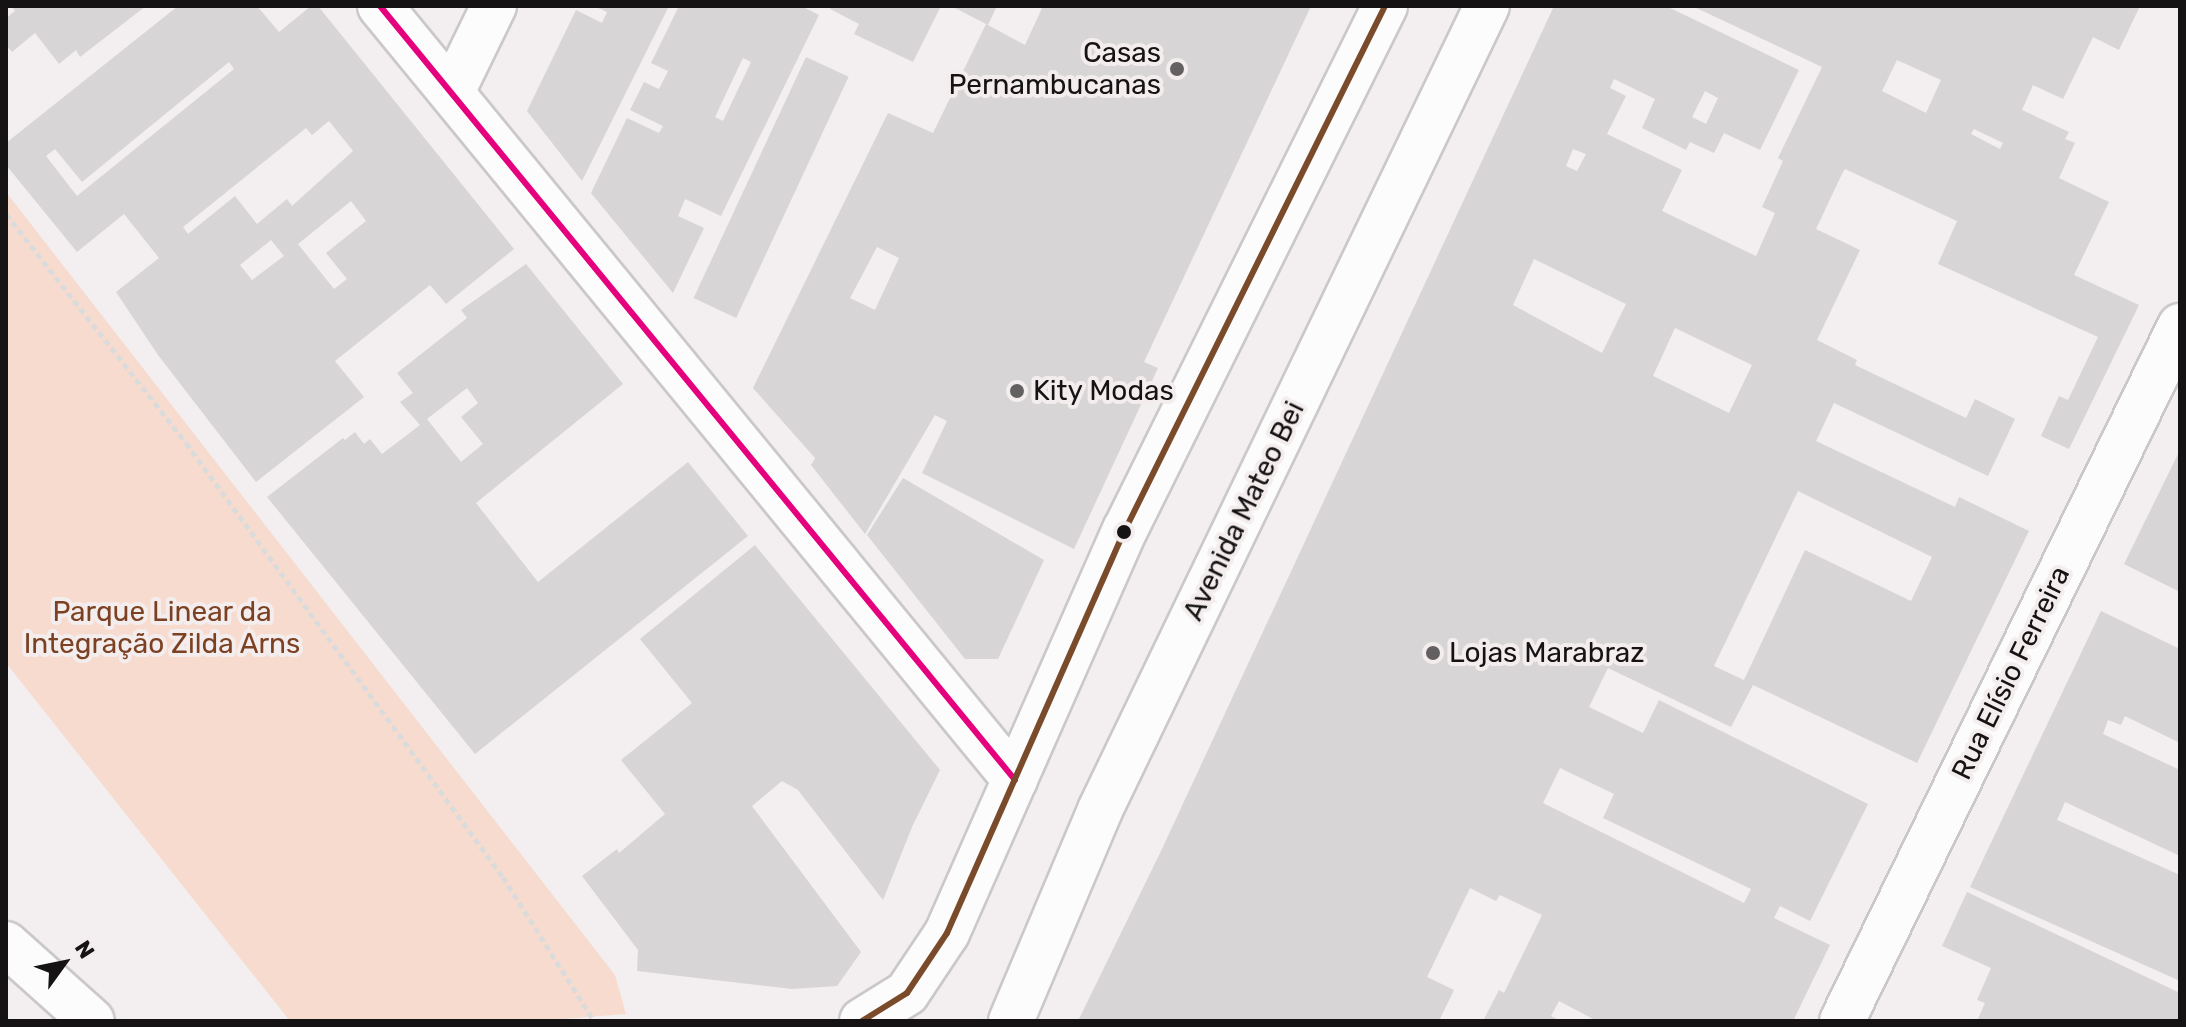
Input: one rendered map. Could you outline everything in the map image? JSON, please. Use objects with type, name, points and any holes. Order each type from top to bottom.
[{"type":"main road","points":[[380,6],[1015,780]]},
{"type":"main road","points":[[452,92],[494,6]]},
{"type":"main road","points":[[862,1021],[907,993],[947,933],[1125,530],[1385,6]]},
{"type":"main road","name":"Avenida Mateo Bei","points":[[1011,1021],[1100,810],[1487,6]]},
{"type":"main road","name":"Rua Elísio Ferreira","points":[[1842,1021],[2180,326]]},
{"type":"main road","points":[[6,944],[92,1021]]},
{"type":"path","points":[[6,214],[186,443],[494,864],[594,1021]]},
{"type":"green space","name":"Parque Linear da Integração Zilda Arns","points":[[6,192],[615,975],[626,1014],[537,1021],[290,1021],[6,663]]},
{"type":"building","points":[[11,6],[146,6],[80,57],[76,50],[59,64],[35,33],[12,52],[6,45],[6,18],[15,11]]},
{"type":"building","points":[[178,6],[257,6],[279,32],[311,6],[318,6],[514,249],[446,304],[430,285],[335,361],[364,397],[256,482],[158,355],[116,292],[159,258],[124,214],[77,252],[6,165],[6,143]],"holes":[[[229,62],[234,69],[77,196],[46,156],[55,149],[82,182]],[[329,121],[353,151],[292,206],[287,199],[257,224],[235,196],[188,234],[183,227],[306,128],[312,135]],[[351,201],[366,221],[326,253],[347,279],[334,289],[298,244]],[[271,240],[284,256],[252,280],[240,265]]]},
{"type":"building","points":[[594,6],[669,6],[582,181],[527,111],[576,10],[602,23],[607,12]]},
{"type":"building","points":[[679,6],[801,6],[819,15],[721,216],[685,199],[678,216],[704,228],[673,293],[591,193],[627,118],[659,133],[663,126],[630,110],[644,82],[659,89],[668,71],[651,63]],"holes":[[[743,58],[751,62],[723,121],[715,117]]]},
{"type":"building","points":[[831,6],[941,6],[913,62],[854,34],[859,24],[830,9]]},
{"type":"building","points":[[951,6],[997,6],[988,25]]},
{"type":"building","points":[[1043,6],[1311,6],[1144,362],[1158,368],[1074,549],[922,473],[947,421],[935,415],[865,534],[811,465],[815,458],[753,388],[888,113],[933,133],[986,24],[1025,45]],"holes":[[[877,247],[899,258],[875,310],[850,298]]]},
{"type":"building","points":[[1554,6],[1666,6],[1799,70],[1760,150],[1724,133],[1714,153],[1690,142],[1686,150],[1642,128],[1655,99],[1614,79],[1610,88],[1626,96],[1607,134],[1682,170],[1662,211],[1756,256],[1775,213],[1762,207],[1783,161],[1778,158],[1822,67],[1692,6],[2140,6],[2119,50],[2093,37],[2063,99],[2033,85],[2022,110],[2069,132],[2065,139],[2075,143],[2059,178],[2109,202],[2074,275],[2139,305],[2069,449],[2041,436],[2059,396],[2068,400],[2098,337],[1938,264],[1957,221],[1845,169],[1816,229],[1860,250],[1817,340],[1857,360],[1855,365],[1966,418],[1975,399],[2015,419],[1988,476],[1834,403],[1816,441],[1955,507],[1959,497],[2029,531],[1917,763],[1753,685],[1731,727],[1608,668],[1589,707],[1643,733],[1659,700],[1868,804],[1810,921],[1780,906],[1774,918],[1830,945],[1793,1021],[1597,1021],[1559,1001],[1551,1016],[1560,1021],[1483,1021],[1499,990],[1504,993],[1542,915],[1500,895],[1496,901],[1470,888],[1427,977],[1454,990],[1439,1021],[1078,1021],[1161,851]],"holes":[[[1897,60],[1941,80],[1926,113],[1882,91]],[[1705,91],[1718,98],[1706,124],[1692,117]],[[1974,129],[2003,143],[2000,149],[1971,134]],[[1573,149],[1586,154],[1577,171],[1566,166]],[[1534,259],[1626,304],[1602,353],[1513,305]],[[1675,328],[1752,365],[1729,413],[1653,376]],[[1798,491],[1932,557],[1911,601],[1805,550],[1744,680],[1714,666]],[[1560,768],[1614,794],[1603,818],[1751,889],[1744,903],[1543,803]]]},
{"type":"building","points":[[806,57],[849,77],[736,318],[694,298]]},
{"type":"building","points":[[526,264],[623,384],[476,503],[538,582],[688,462],[748,536],[475,754],[267,497],[355,432],[364,444],[370,439],[382,454],[420,425],[400,402],[413,393],[397,373],[467,318],[461,310]],"holes":[[[467,388],[478,403],[461,417],[483,444],[461,462],[427,419]]]},
{"type":"building","points":[[2180,450],[2180,592],[2124,564]]},
{"type":"building","points":[[903,478],[1044,560],[998,659],[965,659],[867,535]]},
{"type":"building","points":[[755,545],[940,770],[912,827],[883,900],[798,790],[782,781],[752,806],[861,952],[837,986],[792,989],[637,971],[638,950],[582,876],[617,849],[619,853],[665,814],[621,760],[692,703],[640,639]]},
{"type":"building","points":[[2101,611],[2180,649],[2180,743],[2125,716],[2121,725],[2108,720],[2103,734],[2180,770],[2180,856],[2065,802],[2057,820],[2180,875],[2180,981],[1970,887]]},
{"type":"building","points":[[1967,892],[2180,993],[2180,1021],[1977,1021],[1985,1003],[1977,1000],[1991,968],[1942,946]]},
{"type":"transit line","points":[[380,6],[1015,780]]},
{"type":"transit line","points":[[862,1021],[907,993],[947,933],[1125,530],[1385,6]]},
{"type":"place","name":"Casas Pernambucanas","points":[[1177,69]]},
{"type":"place","name":"Kity Modas","points":[[1017,391]]},
{"type":"place","name":"Lojas Marabraz","points":[[1433,653]]}]
